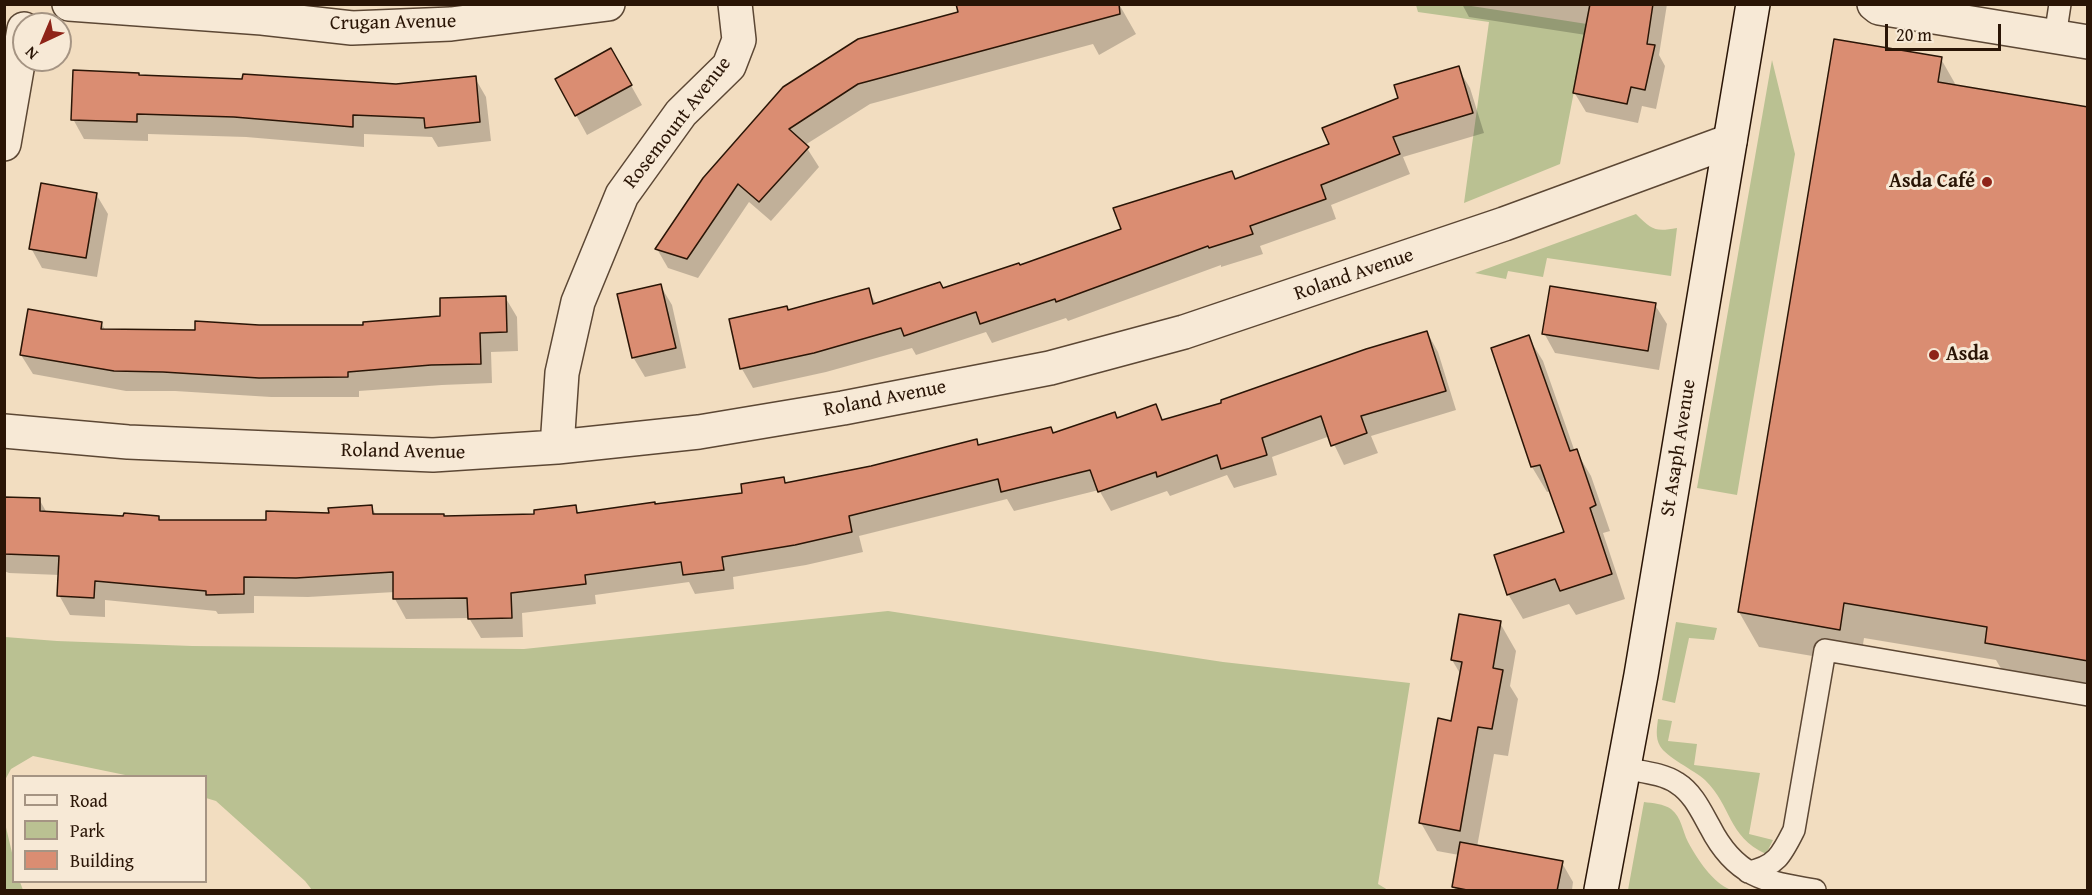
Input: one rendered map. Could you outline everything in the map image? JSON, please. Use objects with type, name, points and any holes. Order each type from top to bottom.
[{"type":"street","name":"Crugan Avenue","points":[[69,4],[262,18],[352,28],[453,14],[608,4]]},
{"type":"street","name":"Rosemount Avenue","points":[[557,447],[562,373],[578,302],[621,195],[681,113],[729,66],[739,40],[735,4]]},
{"type":"street","name":"St Asaph Avenue","points":[[1600,891],[1753,4]]},
{"type":"street","points":[[1874,4],[1879,8],[2088,42]]},
{"type":"street","points":[[4,144],[17,72]]},
{"type":"street","name":"Roland Avenue","points":[[4,431],[128,442],[433,455],[557,447],[699,432],[843,408],[1050,368],[1184,332],[1493,228],[1730,141]]},
{"type":"lane","points":[[2055,37],[2060,4]]},
{"type":"lane","points":[[1748,872],[1763,870],[1774,862],[1794,830],[1825,650],[2088,695]]},
{"type":"lane","points":[[1623,768],[1663,776],[1677,783],[1692,796],[1716,839],[1748,872],[1782,885],[1815,891]]},
{"type":"green space","points":[[1416,5],[1465,5],[1587,24],[1560,164],[1464,203],[1489,22],[1418,12]]},
{"type":"green space","points":[[1772,60],[1795,154],[1737,495],[1697,488]]},
{"type":"green space","points":[[1636,214],[1646,224],[1659,230],[1677,228],[1671,276],[1547,258],[1543,277],[1508,271],[1506,279],[1475,273]]},
{"type":"green space","points":[[888,611],[1223,662],[1410,683],[1378,884],[1388,890],[312,890],[305,881],[216,801],[207,798],[207,775],[125,775],[33,756],[11,769],[5,780],[5,637],[192,646],[524,649]]},
{"type":"green space","points":[[1676,622],[1717,628],[1714,640],[1689,638],[1675,703],[1662,700]]},
{"type":"green space","points":[[1658,719],[1672,721],[1668,741],[1697,744],[1694,765],[1760,773],[1749,834],[1773,840],[1766,854],[1753,847],[1737,830],[1714,790],[1705,780],[1663,750],[1657,740]]},
{"type":"green space","points":[[1644,802],[1665,806],[1675,813],[1688,842],[1701,863],[1718,882],[1731,890],[1628,890]]},
{"type":"green space","points":[[4,819],[12,853],[12,883],[20,883],[23,890],[5,890]]},
{"type":"building","points":[[956,4],[1119,4],[1120,14],[858,84],[789,129],[809,147],[759,202],[738,184],[687,259],[655,249],[703,178],[783,87],[858,39],[958,12]]},
{"type":"building","points":[[1590,4],[1653,4],[1647,44],[1655,45],[1645,90],[1631,87],[1627,104],[1573,93]]},
{"type":"building","name":"Asda","points":[[1834,39],[1942,57],[1938,82],[2088,107],[2088,661],[1985,643],[1987,627],[1844,603],[1840,630],[1738,612]]},
{"type":"building","points":[[611,48],[632,85],[575,116],[555,79]]},
{"type":"building","points":[[1459,66],[1473,113],[1393,137],[1400,154],[1321,185],[1326,199],[1250,226],[1253,234],[1209,248],[1208,246],[1056,302],[1055,299],[980,324],[976,312],[904,336],[901,328],[814,353],[740,369],[729,319],[787,306],[788,310],[869,288],[873,304],[940,282],[943,288],[1019,263],[1020,265],[1121,229],[1113,208],[1232,171],[1235,179],[1329,144],[1322,128],[1398,98],[1394,85]]},
{"type":"building","points":[[73,70],[242,79],[243,74],[396,84],[476,76],[480,122],[425,128],[424,118],[353,115],[353,127],[234,117],[137,114],[137,122],[71,120]]},
{"type":"building","points":[[41,183],[97,193],[86,258],[29,249]]},
{"type":"building","points":[[661,284],[676,348],[632,358],[617,294]]},
{"type":"building","points":[[1550,286],[1656,303],[1648,351],[1542,334]]},
{"type":"building","points":[[506,296],[507,332],[480,333],[481,364],[431,365],[348,372],[348,377],[259,378],[114,371],[20,355],[28,309],[102,322],[101,329],[195,330],[195,321],[259,325],[363,325],[363,322],[440,316],[440,298]]},
{"type":"building","points":[[1427,331],[1446,391],[1361,416],[1367,433],[1331,446],[1321,416],[1262,438],[1267,455],[1221,469],[1217,455],[1157,477],[1156,472],[1098,492],[1090,470],[1001,492],[998,479],[849,516],[852,532],[795,545],[722,557],[724,570],[683,575],[681,562],[585,575],[586,584],[511,593],[512,618],[468,619],[467,598],[393,599],[393,572],[296,578],[244,577],[244,594],[206,595],[206,591],[95,581],[94,598],[57,596],[59,556],[4,554],[4,497],[40,498],[40,511],[123,516],[124,513],[159,516],[159,520],[266,520],[266,511],[329,513],[328,508],[372,505],[373,514],[444,514],[444,516],[534,514],[534,510],[576,505],[577,513],[655,502],[655,504],[742,493],[741,484],[784,477],[785,483],[871,466],[977,439],[978,445],[1051,427],[1053,433],[1115,412],[1117,418],[1156,404],[1162,420],[1221,403],[1221,400],[1366,349]]},
{"type":"building","points":[[1529,335],[1570,451],[1577,449],[1596,505],[1590,508],[1612,574],[1560,591],[1555,579],[1507,595],[1494,555],[1564,532],[1540,465],[1531,467],[1491,348]]},
{"type":"building","points":[[1459,614],[1501,621],[1493,668],[1503,670],[1492,729],[1478,727],[1460,831],[1419,823],[1438,718],[1451,721],[1462,662],[1451,660]]},
{"type":"building","points":[[1460,842],[1563,861],[1557,891],[1472,891],[1452,887]]},
{"type":"place","name":"Asda Café","points":[[1987,182]]},
{"type":"place","name":"Asda","points":[[1934,355]]}]
